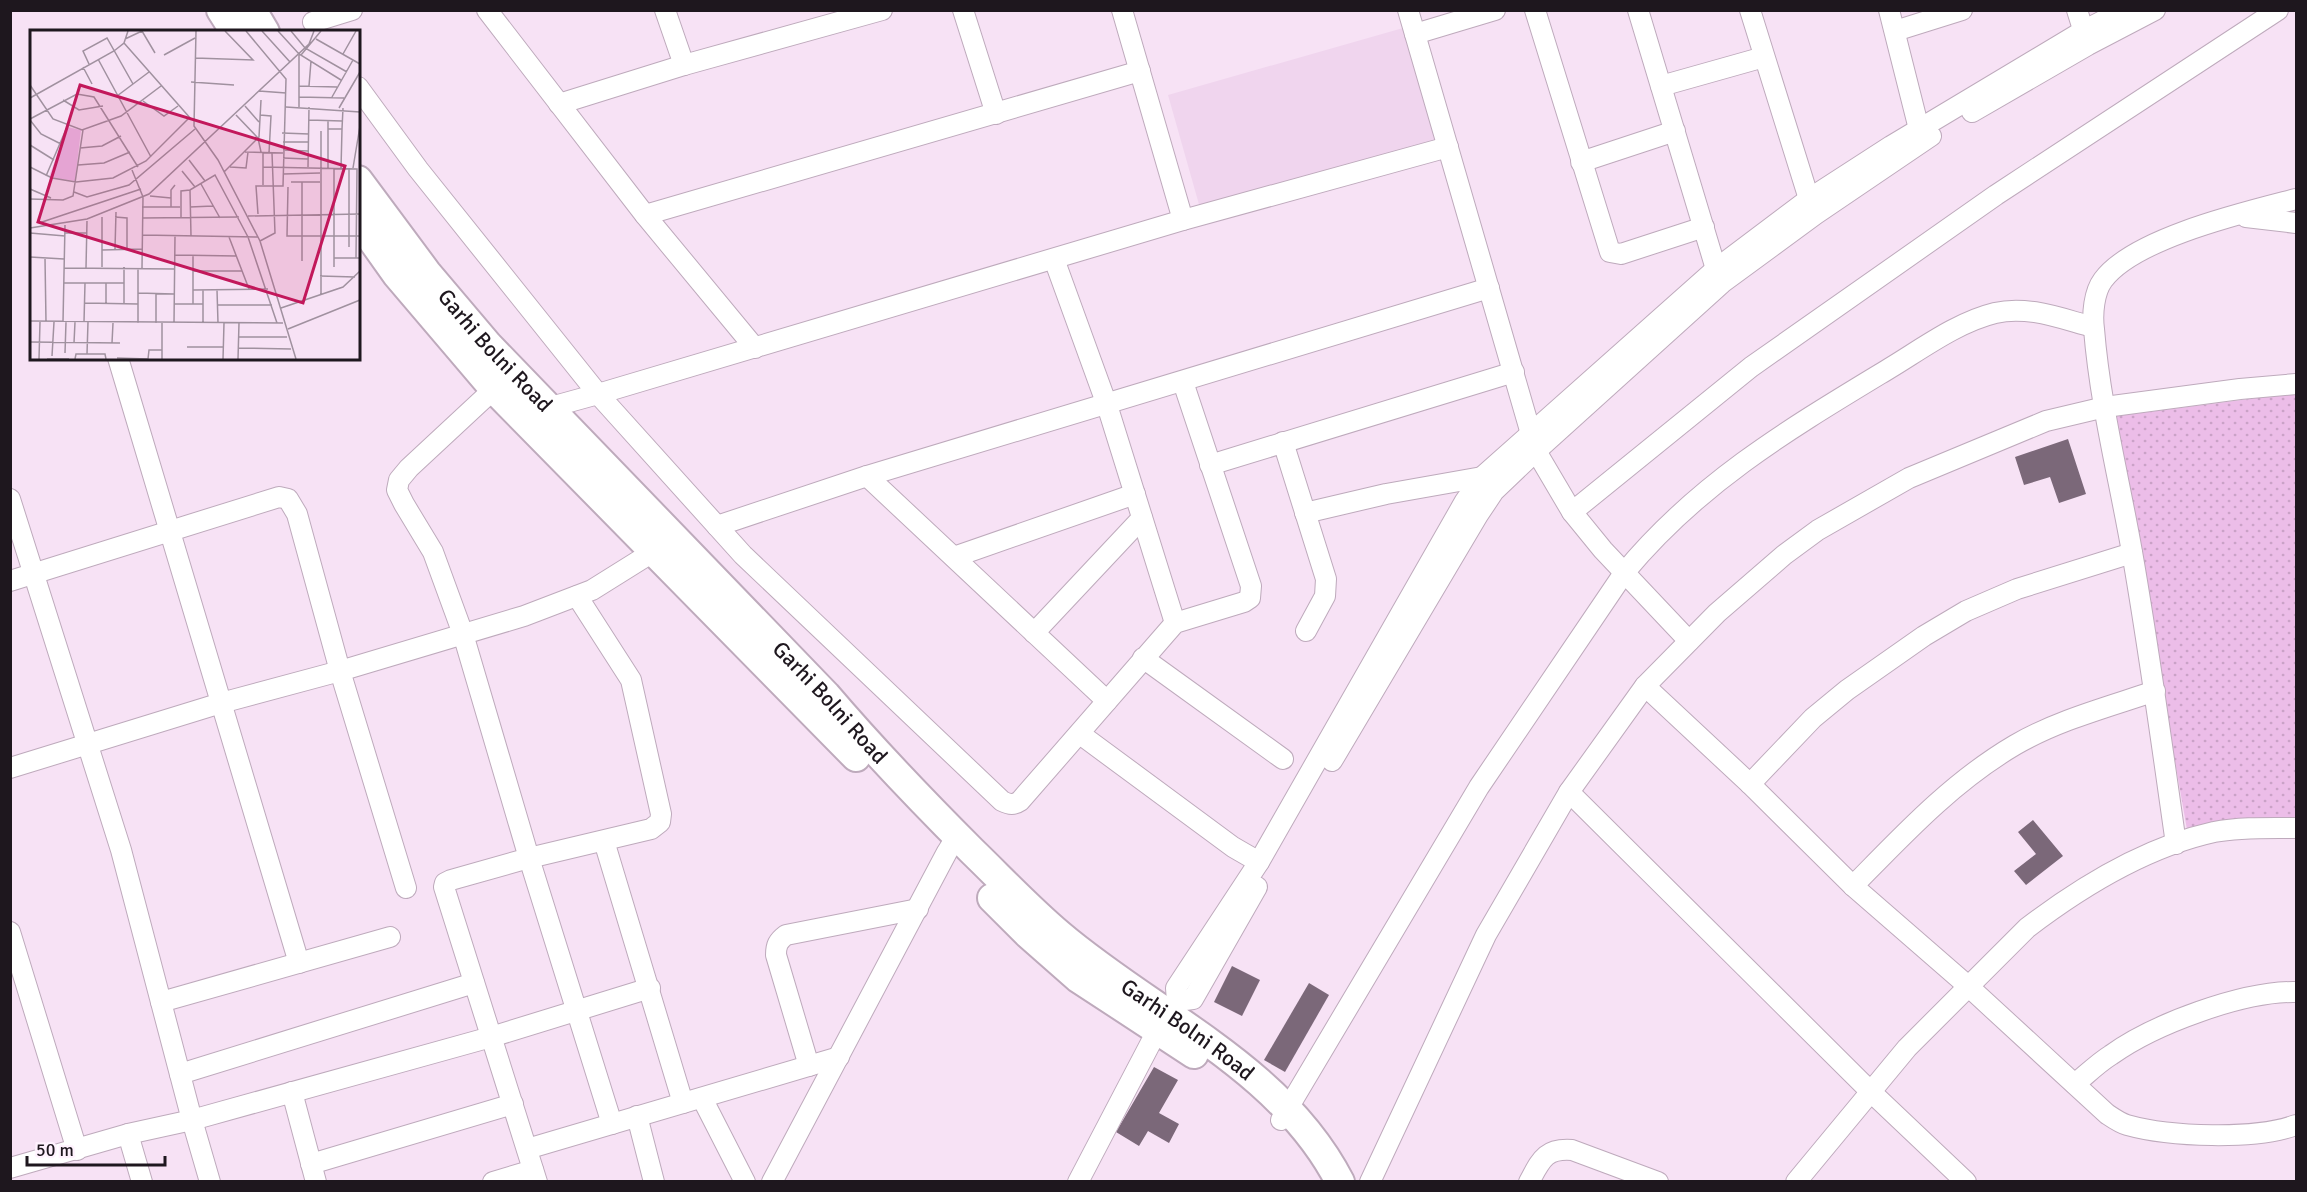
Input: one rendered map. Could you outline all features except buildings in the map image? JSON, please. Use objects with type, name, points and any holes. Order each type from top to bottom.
[{"type":"main road","points":[[221,10],[234,30]]},
{"type":"main road","points":[[252,10],[264,30]]},
{"type":"main road","name":"Garhi Bolni Road","points":[[360,183],[427,273],[488,345],[547,408],[664,546],[843,743],[952,844],[1056,960],[1078,978],[1168,1014],[1218,1071],[1284,1116],[1324,1153],[1340,1182]]},
{"type":"main road","name":"Garhi Bolni Road","points":[[360,223],[397,275],[494,389],[519,415],[664,546]]},
{"type":"main road","name":"Garhi Bolni Road","points":[[1284,1116],[1322,1182]]},
{"type":"street","points":[[313,22],[352,10]]},
{"type":"street","points":[[487,10],[645,215],[755,348]]},
{"type":"street","points":[[665,10],[684,65]]},
{"type":"street","points":[[559,104],[684,65],[882,10]]},
{"type":"street","points":[[963,10],[996,114]]},
{"type":"street","points":[[1122,10],[1183,220]]},
{"type":"street","points":[[1408,10],[1533,443],[1572,512],[1624,573],[1689,641]]},
{"type":"street","points":[[1414,34],[1495,10]]},
{"type":"street","points":[[1535,10],[1610,252],[1621,254],[1704,227]]},
{"type":"street","points":[[1638,10],[1716,269]]},
{"type":"street","points":[[1750,10],[1809,199]]},
{"type":"street","points":[[1889,10],[1919,129]]},
{"type":"street","points":[[1894,31],[1962,10]]},
{"type":"street","points":[[2077,10],[2085,38]]},
{"type":"street","points":[[1078,1182],[1168,1014],[1176,988],[1259,862],[1465,501],[1482,477],[1533,443],[1722,283],[1816,214],[1924,140],[2085,38],[2124,10]]},
{"type":"street","points":[[1168,1014],[1192,999],[1478,515],[1494,491],[1533,443],[1716,269],[1809,199],[1919,129],[2085,38],[2155,10]]},
{"type":"street","points":[[1572,512],[1751,367],[1996,195],[2278,10]]},
{"type":"street","points":[[1661,86],[1764,57]]},
{"type":"street","points":[[645,215],[1140,71]]},
{"type":"street","points":[[360,90],[418,169],[598,394],[717,526],[751,563],[1002,801],[1015,804],[1020,801],[1175,623],[1244,602],[1250,598],[1251,586],[1183,382]]},
{"type":"street","points":[[1581,162],[1675,131]]},
{"type":"street","points":[[519,415],[755,348],[1183,220],[1448,147]]},
{"type":"street","points":[[2176,844],[2155,691],[2093,327],[2096,295],[2102,281],[2115,268],[2161,241],[2233,215],[2296,199]]},
{"type":"street","points":[[2233,215],[2296,223]]},
{"type":"street","points":[[1054,259],[1107,405],[1175,623]]},
{"type":"street","points":[[717,526],[867,476],[1489,288]]},
{"type":"street","points":[[1284,1116],[1479,787],[1624,573],[1645,548],[1725,474],[1793,426],[1977,318],[2015,310],[2093,327]]},
{"type":"street","points":[[119,360],[299,963]]},
{"type":"street","points":[[1210,465],[1514,372]]},
{"type":"street","points":[[1370,1182],[1486,935],[1569,792],[1645,686],[1717,613],[1818,530],[1909,478],[2046,421],[2105,407],[2296,384]]},
{"type":"street","points":[[494,389],[409,468],[399,480],[398,490],[433,552],[463,634],[529,858],[612,1124]]},
{"type":"street","points":[[1283,442],[1326,579],[1325,596],[1306,631]]},
{"type":"street","points":[[867,476],[1107,701]]},
{"type":"street","points":[[1305,513],[1482,477]]},
{"type":"street","points":[[954,557],[1135,494]]},
{"type":"street","points":[[10,581],[279,497],[288,499],[297,514],[340,671],[406,888]]},
{"type":"street","points":[[10,500],[121,850],[210,1182]]},
{"type":"street","points":[[1034,633],[1142,519]]},
{"type":"street","points":[[10,768],[221,703],[340,671],[524,616],[592,590],[664,546]]},
{"type":"street","points":[[1750,784],[1813,718],[1847,690],[1924,636],[1966,611],[2017,589],[2132,553]]},
{"type":"street","points":[[493,1182],[535,1176],[444,891],[445,883],[529,858],[651,829],[660,822],[661,814],[631,680],[577,596]]},
{"type":"street","points":[[1143,658],[1283,759]]},
{"type":"street","points":[[1645,686],[1750,784],[1853,886],[1968,986],[2107,1114],[2125,1124],[2164,1132],[2228,1135],[2271,1131],[2296,1125]]},
{"type":"street","points":[[1853,886],[1922,817],[1983,765],[2017,744],[2070,719],[2155,691]]},
{"type":"street","points":[[1080,734],[1233,847],[1259,862]]},
{"type":"street","points":[[1569,792],[1870,1091],[1966,1182]]},
{"type":"street","points":[[1796,1182],[1907,1048],[2027,928],[2047,913],[2083,889],[2132,862],[2176,844],[2216,832],[2296,828]]},
{"type":"street","points":[[604,841],[683,1103]]},
{"type":"street","points":[[772,1182],[952,844]]},
{"type":"street","points":[[809,1066],[776,955],[776,946],[780,940],[786,935],[918,909]]},
{"type":"street","points":[[10,932],[77,1150]]},
{"type":"street","points":[[161,1002],[390,937]]},
{"type":"street","points":[[180,1074],[474,983]]},
{"type":"street","points":[[20,1172],[77,1150],[128,1134],[192,1120],[492,1037],[650,988]]},
{"type":"street","points":[[2075,1084],[2111,1054],[2169,1023],[2261,995],[2296,992]]},
{"type":"street","points":[[527,1149],[839,1057]]},
{"type":"street","points":[[292,1092],[313,1173],[513,1104]]},
{"type":"street","points":[[702,1098],[746,1182]]},
{"type":"street","points":[[637,1116],[654,1182]]},
{"type":"street","points":[[128,1134],[142,1182]]},
{"type":"street","points":[[1529,1182],[1542,1158],[1551,1151],[1562,1149],[1572,1150],[1658,1182]]},
{"type":"shaded area","points":[[1403,28],[1435,141],[1200,208],[1168,95]]},
{"type":"shaded area","points":[[2296,393],[2296,829],[2189,841],[2137,546],[2110,417]]}]
